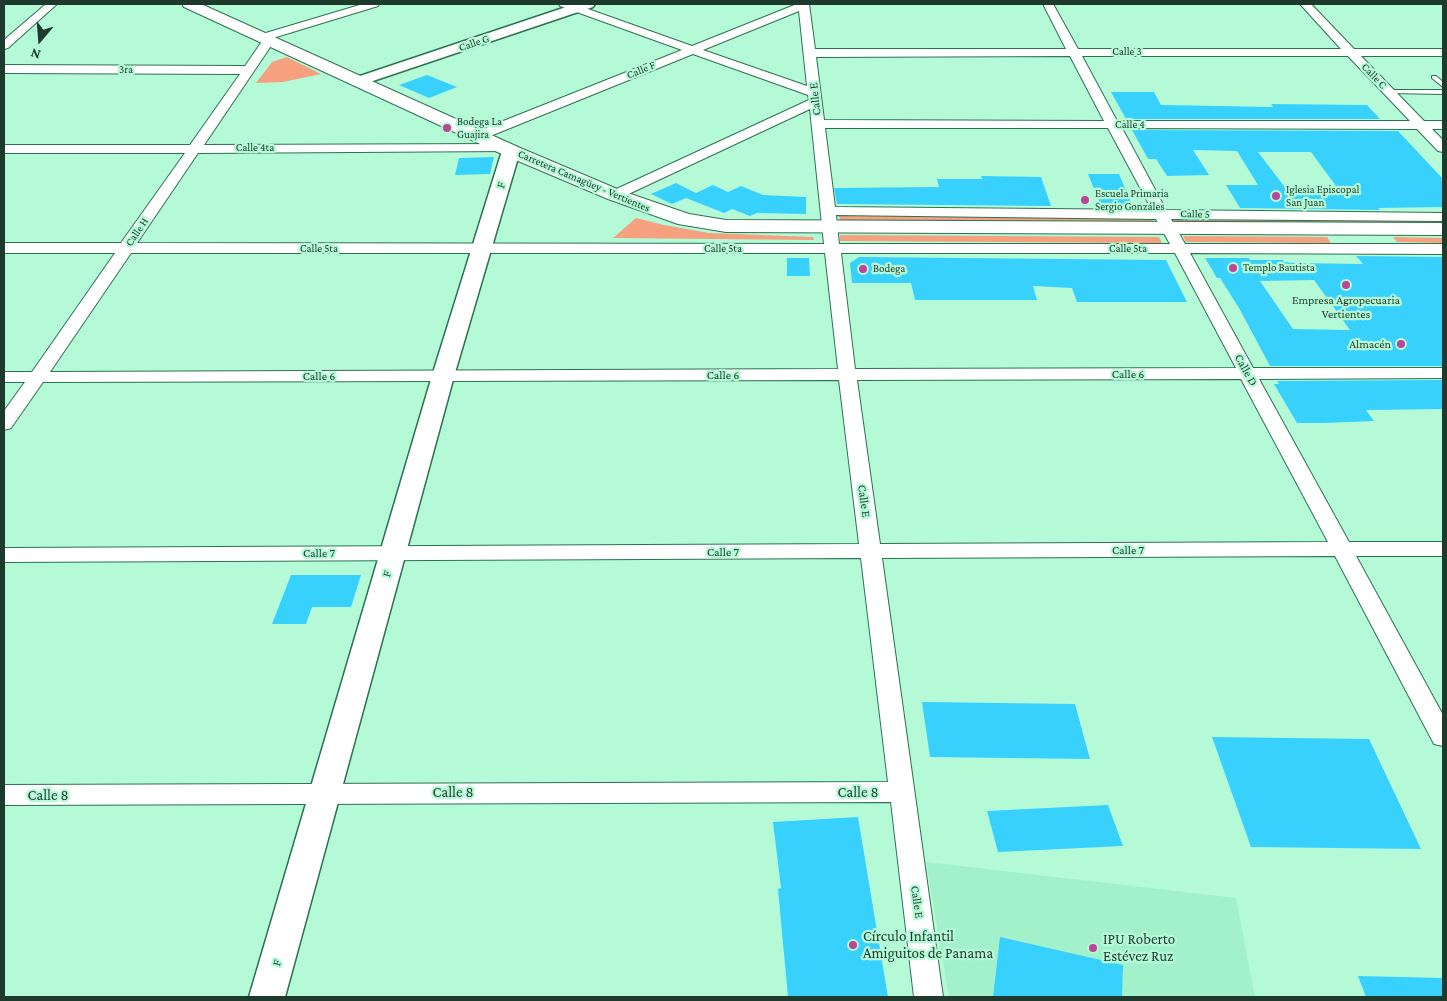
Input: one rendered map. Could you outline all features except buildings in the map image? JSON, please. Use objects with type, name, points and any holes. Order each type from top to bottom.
[{"type":"main road","name":"Carretera Camagüey - Vertientes","points":[[189,4],[508,150],[666,215],[726,226],[829,229]]},
{"type":"main road","name":"Calle 5","points":[[829,229],[1165,221],[1443,229]]},
{"type":"street","points":[[4,46],[52,4]]},
{"type":"street","points":[[266,39],[374,4]]},
{"type":"street","name":"Calle F","points":[[478,136],[804,4]]},
{"type":"street","name":"Calle E","points":[[804,4],[847,375],[929,997]]},
{"type":"street","name":"Calle D","points":[[1048,4],[1443,737]]},
{"type":"street","name":"Calle C","points":[[1305,4],[1443,148]]},
{"type":"street","points":[[576,5],[814,97]]},
{"type":"street","name":"Calle G","points":[[359,81],[576,5]]},
{"type":"street","name":"Calle H","points":[[4,424],[195,148],[248,70],[266,39]]},
{"type":"street","name":"Calle 3","points":[[810,52],[1443,52]]},
{"type":"street","name":"3ra","points":[[4,69],[248,70]]},
{"type":"street","points":[[616,195],[814,97]]},
{"type":"street","name":"Calle 4","points":[[817,124],[1443,125]]},
{"type":"street","name":"Calle 4ta","points":[[4,149],[508,150]]},
{"type":"street","name":"F","points":[[267,997],[443,376],[482,249],[508,150]]},
{"type":"street","name":"Calle 5","points":[[1165,221],[1443,217]]},
{"type":"street","name":"Calle 5ta","points":[[4,248],[482,249],[829,229],[1180,249],[1443,249]]},
{"type":"street","name":"Calle 6","points":[[4,377],[1443,373]]},
{"type":"street","name":"Calle 7","points":[[4,555],[1443,549]]},
{"type":"street","name":"Calle 8","points":[[4,795],[902,792]]},
{"type":"lane","points":[[1434,77],[1443,86]]},
{"type":"lane","points":[[1390,92],[1443,92]]},
{"type":"shaded area","points":[[287,57],[321,74],[283,82],[256,83],[272,62]]},
{"type":"shaded area","points":[[839,215],[1151,217],[1154,223],[840,221]]},
{"type":"shaded area","points":[[1172,217],[1443,220],[1443,225],[1175,223]]},
{"type":"shaded area","points":[[636,218],[709,233],[813,237],[814,240],[613,238]]},
{"type":"shaded area","points":[[840,235],[1159,237],[1162,243],[840,241]]},
{"type":"shaded area","points":[[1183,236],[1327,237],[1331,243],[1186,242]]},
{"type":"shaded area","points":[[1393,237],[1443,238],[1443,243],[1397,242]]},
{"type":"shaded area","name":"IPU Roberto Estévez Ruz","points":[[926,862],[1236,898],[1255,997],[949,997]]},
{"type":"place","name":"Bodega La Guajira","points":[[447,128]]},
{"type":"place","name":"Iglesia Episcopal San Juan","points":[[1276,196]]},
{"type":"place","name":"Escuela Primaria Sergio Gonzáles","points":[[1085,200]]},
{"type":"place","name":"Templo Bautista","points":[[1233,268]]},
{"type":"place","name":"Bodega","points":[[863,269]]},
{"type":"place","name":"Empresa Agropecuaria Vertientes","points":[[1346,285]]},
{"type":"place","name":"Almacén","points":[[1401,344]]},
{"type":"place","name":"Círculo Infantil Amiguitos de Panama","points":[[853,945]]},
{"type":"place","name":"IPU Roberto Estévez Ruz","points":[[1093,948]]}]
